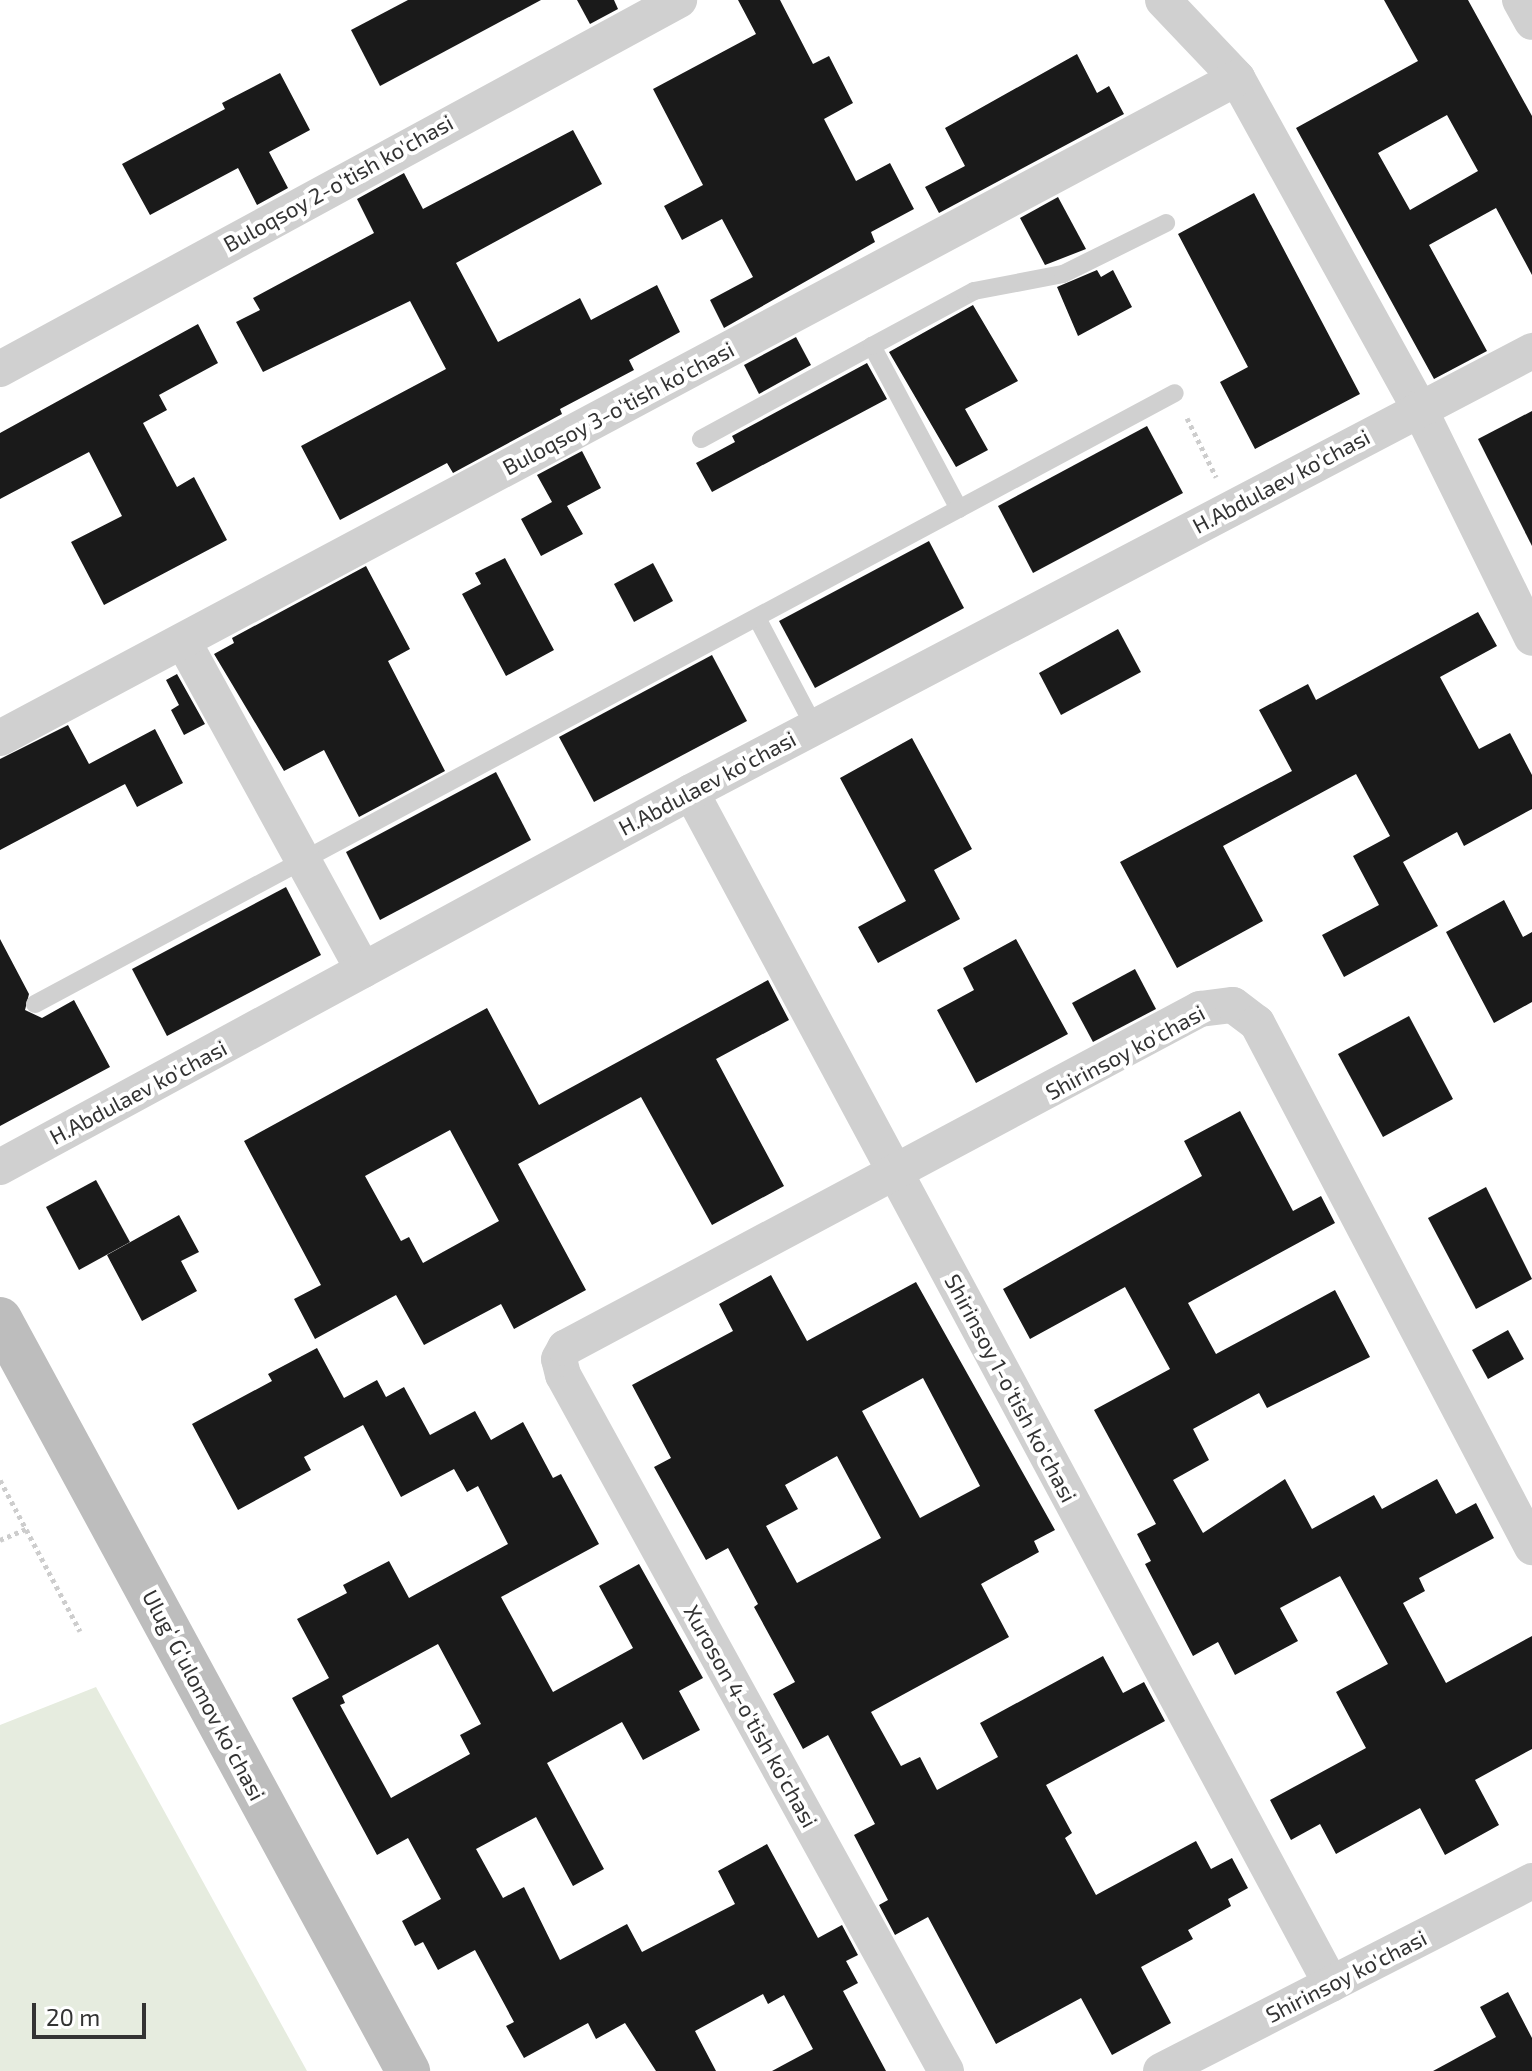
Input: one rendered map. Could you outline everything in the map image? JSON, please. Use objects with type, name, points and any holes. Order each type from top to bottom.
[{"type":"main road","name":"Ulugʻ Gʻulomov koʻchasi","points":[[0,1319],[408,2071]]},
{"type":"main road","name":"Ulugʻ Gʻulomov koʻchasi","points":[[0,1356],[385,2071]]},
{"type":"street","name":"Buloqsoy 2-o'tish ko'chasi","points":[[0,369],[679,0]]},
{"type":"street","points":[[1163,0],[1237,78],[1419,408],[1532,638]]},
{"type":"street","points":[[1520,0],[1532,22]]},
{"type":"street","name":"Buloqsoy 3-o'tish ko'chasi","points":[[0,738],[1237,78]]},
{"type":"street","name":"H.Abdulaev ko'chasi","points":[[0,1167],[814,726],[1532,351]]},
{"type":"street","points":[[183,641],[363,970]]},
{"type":"street","name":"Shirinsoy 1-o'tish ko'chasi","points":[[691,792],[1331,1984]]},
{"type":"street","name":"Shirinsoy ko'chasi","points":[[559,1359],[565,1348],[897,1175],[1200,1009],[1233,1005],[1247,1011],[1532,1547]]},
{"type":"street","name":"Xuroson 4-o'tish ko'chasi","points":[[559,1359],[563,1375],[946,2071]]},
{"type":"street","name":"Shirinsoy ko'chasi","points":[[1161,2071],[1532,1881]]},
{"type":"lane","points":[[701,439],[974,291],[1063,274],[1166,223]]},
{"type":"lane","points":[[872,346],[959,509]]},
{"type":"lane","points":[[35,1004],[1175,393]]},
{"type":"lane","points":[[757,618],[814,726]]},
{"type":"path","points":[[1175,393],[1231,507]]},
{"type":"path","points":[[1,1482],[80,1631]]},
{"type":"path","points":[[0,1540],[26,1529]]},
{"type":"shaded area","points":[[96,1687],[307,2071],[0,2071],[0,1725]]},
{"type":"building","points":[[408,0],[541,0],[380,86],[351,30]]},
{"type":"building","points":[[577,0],[614,0],[618,9],[590,24]]},
{"type":"building","points":[[738,0],[780,0],[813,64],[829,56],[853,103],[824,119],[856,181],[890,163],[914,209],[871,232],[875,242],[724,328],[710,300],[753,277],[722,219],[682,240],[664,206],[703,185],[653,89],[756,34]]},
{"type":"building","points":[[1384,0],[1468,0],[1532,116],[1532,275],[1496,208],[1429,245],[1487,351],[1434,379],[1296,128],[1418,61]],"holes":[[[1447,115],[1478,171],[1410,210],[1378,153]]]},
{"type":"building","points":[[1077,54],[1097,93],[1109,86],[1124,114],[939,213],[925,187],[965,166],[945,128]]},
{"type":"building","points":[[280,73],[310,130],[269,152],[288,188],[257,205],[238,168],[150,215],[122,164],[225,109],[222,103]]},
{"type":"building","points":[[573,130],[602,184],[456,263],[498,342],[580,298],[591,320],[657,285],[680,332],[629,360],[634,370],[560,409],[562,414],[453,473],[447,463],[340,520],[301,446],[446,369],[410,301],[263,372],[236,322],[260,310],[253,298],[374,233],[357,199],[404,173],[423,209]]},
{"type":"building","points":[[1254,193],[1360,394],[1255,449],[1220,382],[1248,367],[1178,234]]},
{"type":"building","points":[[1058,197],[1086,249],[1045,265],[1020,218]]},
{"type":"building","points":[[1097,270],[1101,277],[1113,270],[1132,307],[1078,336],[1057,287]]},
{"type":"building","points":[[973,305],[1018,381],[965,409],[988,450],[956,467],[889,352]]},
{"type":"building","points":[[198,324],[218,363],[159,395],[167,410],[143,423],[177,487],[194,477],[227,540],[104,605],[71,542],[122,516],[89,452],[0,499],[0,433]]},
{"type":"building","points":[[796,337],[811,365],[759,394],[744,365]]},
{"type":"building","points":[[867,363],[887,399],[712,492],[696,463],[735,442],[732,436]]},
{"type":"building","points":[[1532,411],[1532,546],[1478,439]]},
{"type":"building","points":[[1147,426],[1183,493],[1033,573],[998,506]]},
{"type":"building","points":[[582,451],[601,488],[567,506],[583,534],[541,556],[521,519],[552,502],[537,475]]},
{"type":"building","points":[[929,541],[964,608],[815,688],[779,621]]},
{"type":"building","points":[[505,558],[554,650],[506,676],[462,594],[481,584],[475,573]]},
{"type":"building","points":[[653,563],[673,601],[634,622],[614,584]]},
{"type":"building","points":[[366,566],[410,649],[388,661],[445,771],[359,817],[324,750],[284,771],[214,654],[234,643],[232,638]]},
{"type":"building","points":[[1478,612],[1497,646],[1440,677],[1479,749],[1510,733],[1532,775],[1532,809],[1464,846],[1457,832],[1403,862],[1438,926],[1344,977],[1322,935],[1379,905],[1353,856],[1390,836],[1356,774],[1223,846],[1263,921],[1177,968],[1120,862],[1292,771],[1259,710],[1308,684],[1316,700]]},
{"type":"building","points":[[1118,629],[1141,672],[1061,715],[1039,673]]},
{"type":"building","points":[[712,655],[747,721],[594,802],[559,737]]},
{"type":"building","points":[[177,674],[205,724],[184,735],[171,710],[179,705],[166,680]]},
{"type":"building","points":[[68,725],[89,764],[155,729],[183,783],[137,807],[125,784],[0,850],[0,759]]},
{"type":"building","points":[[912,738],[972,849],[934,870],[960,919],[878,963],[858,927],[906,901],[840,778]]},
{"type":"building","points":[[496,772],[531,840],[380,920],[346,852]]},
{"type":"building","points":[[286,887],[321,955],[167,1036],[132,969]]},
{"type":"building","points":[[1504,900],[1523,937],[1532,932],[1532,1002],[1494,1023],[1446,932]]},
{"type":"building","points":[[0,939],[29,994],[25,1010],[42,1018],[74,1000],[110,1067],[0,1126]]},
{"type":"building","points":[[1016,939],[1068,1034],[976,1083],[937,1010],[974,990],[963,968]]},
{"type":"building","points":[[1135,969],[1156,1009],[1093,1042],[1072,1003]]},
{"type":"building","points":[[768,980],[789,1020],[716,1059],[784,1186],[712,1225],[641,1097],[518,1164],[586,1290],[514,1329],[501,1304],[424,1345],[396,1295],[315,1339],[294,1299],[321,1285],[244,1141],[487,1008],[539,1105]],"holes":[[[450,1130],[499,1221],[423,1263],[409,1237],[401,1241],[365,1176]]]},
{"type":"building","points":[[1409,1016],[1453,1099],[1383,1137],[1338,1054]]},
{"type":"building","points":[[1240,1111],[1293,1211],[1321,1196],[1335,1223],[1188,1303],[1216,1354],[1335,1290],[1370,1357],[1267,1408],[1259,1393],[1193,1429],[1209,1460],[1173,1480],[1203,1533],[1285,1479],[1312,1529],[1374,1495],[1382,1509],[1437,1479],[1456,1514],[1476,1503],[1494,1538],[1419,1578],[1425,1591],[1403,1603],[1446,1683],[1532,1636],[1532,1749],[1475,1780],[1499,1825],[1445,1855],[1420,1808],[1336,1854],[1320,1824],[1291,1840],[1270,1800],[1366,1748],[1336,1692],[1388,1664],[1340,1576],[1280,1608],[1298,1641],[1235,1675],[1218,1642],[1193,1656],[1145,1564],[1151,1561],[1137,1534],[1156,1524],[1094,1410],[1170,1369],[1125,1287],[1030,1339],[1003,1289],[1202,1176],[1184,1141]]},
{"type":"building","points":[[96,1180],[130,1242],[79,1270],[46,1207]]},
{"type":"building","points":[[1486,1187],[1532,1279],[1476,1309],[1428,1218]]},
{"type":"building","points":[[179,1215],[199,1252],[181,1261],[197,1291],[142,1321],[107,1255]]},
{"type":"building","points":[[771,1275],[807,1341],[916,1282],[1055,1530],[1034,1541],[1039,1552],[981,1584],[1009,1637],[871,1712],[901,1766],[920,1757],[937,1790],[998,1757],[980,1723],[1103,1656],[1123,1693],[1144,1682],[1165,1721],[1046,1785],[1072,1833],[1065,1838],[1096,1895],[1196,1841],[1211,1869],[1232,1858],[1248,1888],[1228,1899],[1231,1906],[1188,1930],[1193,1939],[1141,1967],[1171,2023],[1112,2055],[1081,1998],[996,2044],[928,1917],[895,1935],[879,1905],[888,1900],[854,1835],[875,1824],[828,1735],[803,1749],[773,1694],[795,1682],[754,1607],[758,1604],[728,1548],[706,1560],[654,1467],[671,1458],[632,1385],[733,1331],[719,1304]],"holes":[[[923,1378],[980,1486],[920,1518],[862,1411]],[[837,1456],[881,1538],[797,1583],[766,1526],[798,1509],[785,1485]]]},
{"type":"building","points":[[1508,1330],[1524,1359],[1488,1379],[1472,1350]]},
{"type":"building","points":[[317,1348],[344,1398],[377,1380],[386,1397],[404,1387],[430,1435],[475,1411],[491,1440],[523,1422],[553,1478],[561,1474],[599,1544],[501,1597],[553,1692],[633,1648],[599,1586],[639,1564],[703,1678],[679,1691],[700,1730],[643,1760],[622,1722],[547,1763],[604,1869],[573,1886],[536,1817],[476,1849],[503,1898],[524,1887],[560,1960],[627,1924],[642,1952],[735,1904],[718,1871],[767,1844],[818,1938],[842,1925],[858,1955],[846,1961],[858,1983],[843,1991],[886,2071],[772,2071],[813,2049],[784,1995],[768,2004],[763,1994],[695,2031],[716,2071],[656,2071],[625,2023],[596,2039],[588,2023],[524,2058],[506,2026],[514,2022],[475,1950],[438,1970],[423,1942],[415,1946],[402,1921],[441,1899],[408,1838],[377,1855],[292,1698],[329,1678],[297,1619],[347,1593],[343,1585],[389,1561],[409,1598],[508,1544],[478,1486],[467,1492],[454,1469],[401,1497],[363,1425],[304,1457],[311,1470],[238,1510],[192,1424],[272,1381],[268,1374]],"holes":[[[438,1644],[481,1724],[460,1735],[470,1754],[391,1798],[340,1705],[345,1703],[342,1696]]]},
{"type":"building","points":[[1508,1992],[1532,2038],[1532,2071],[1433,2071],[1496,2037],[1480,2007]]}]
